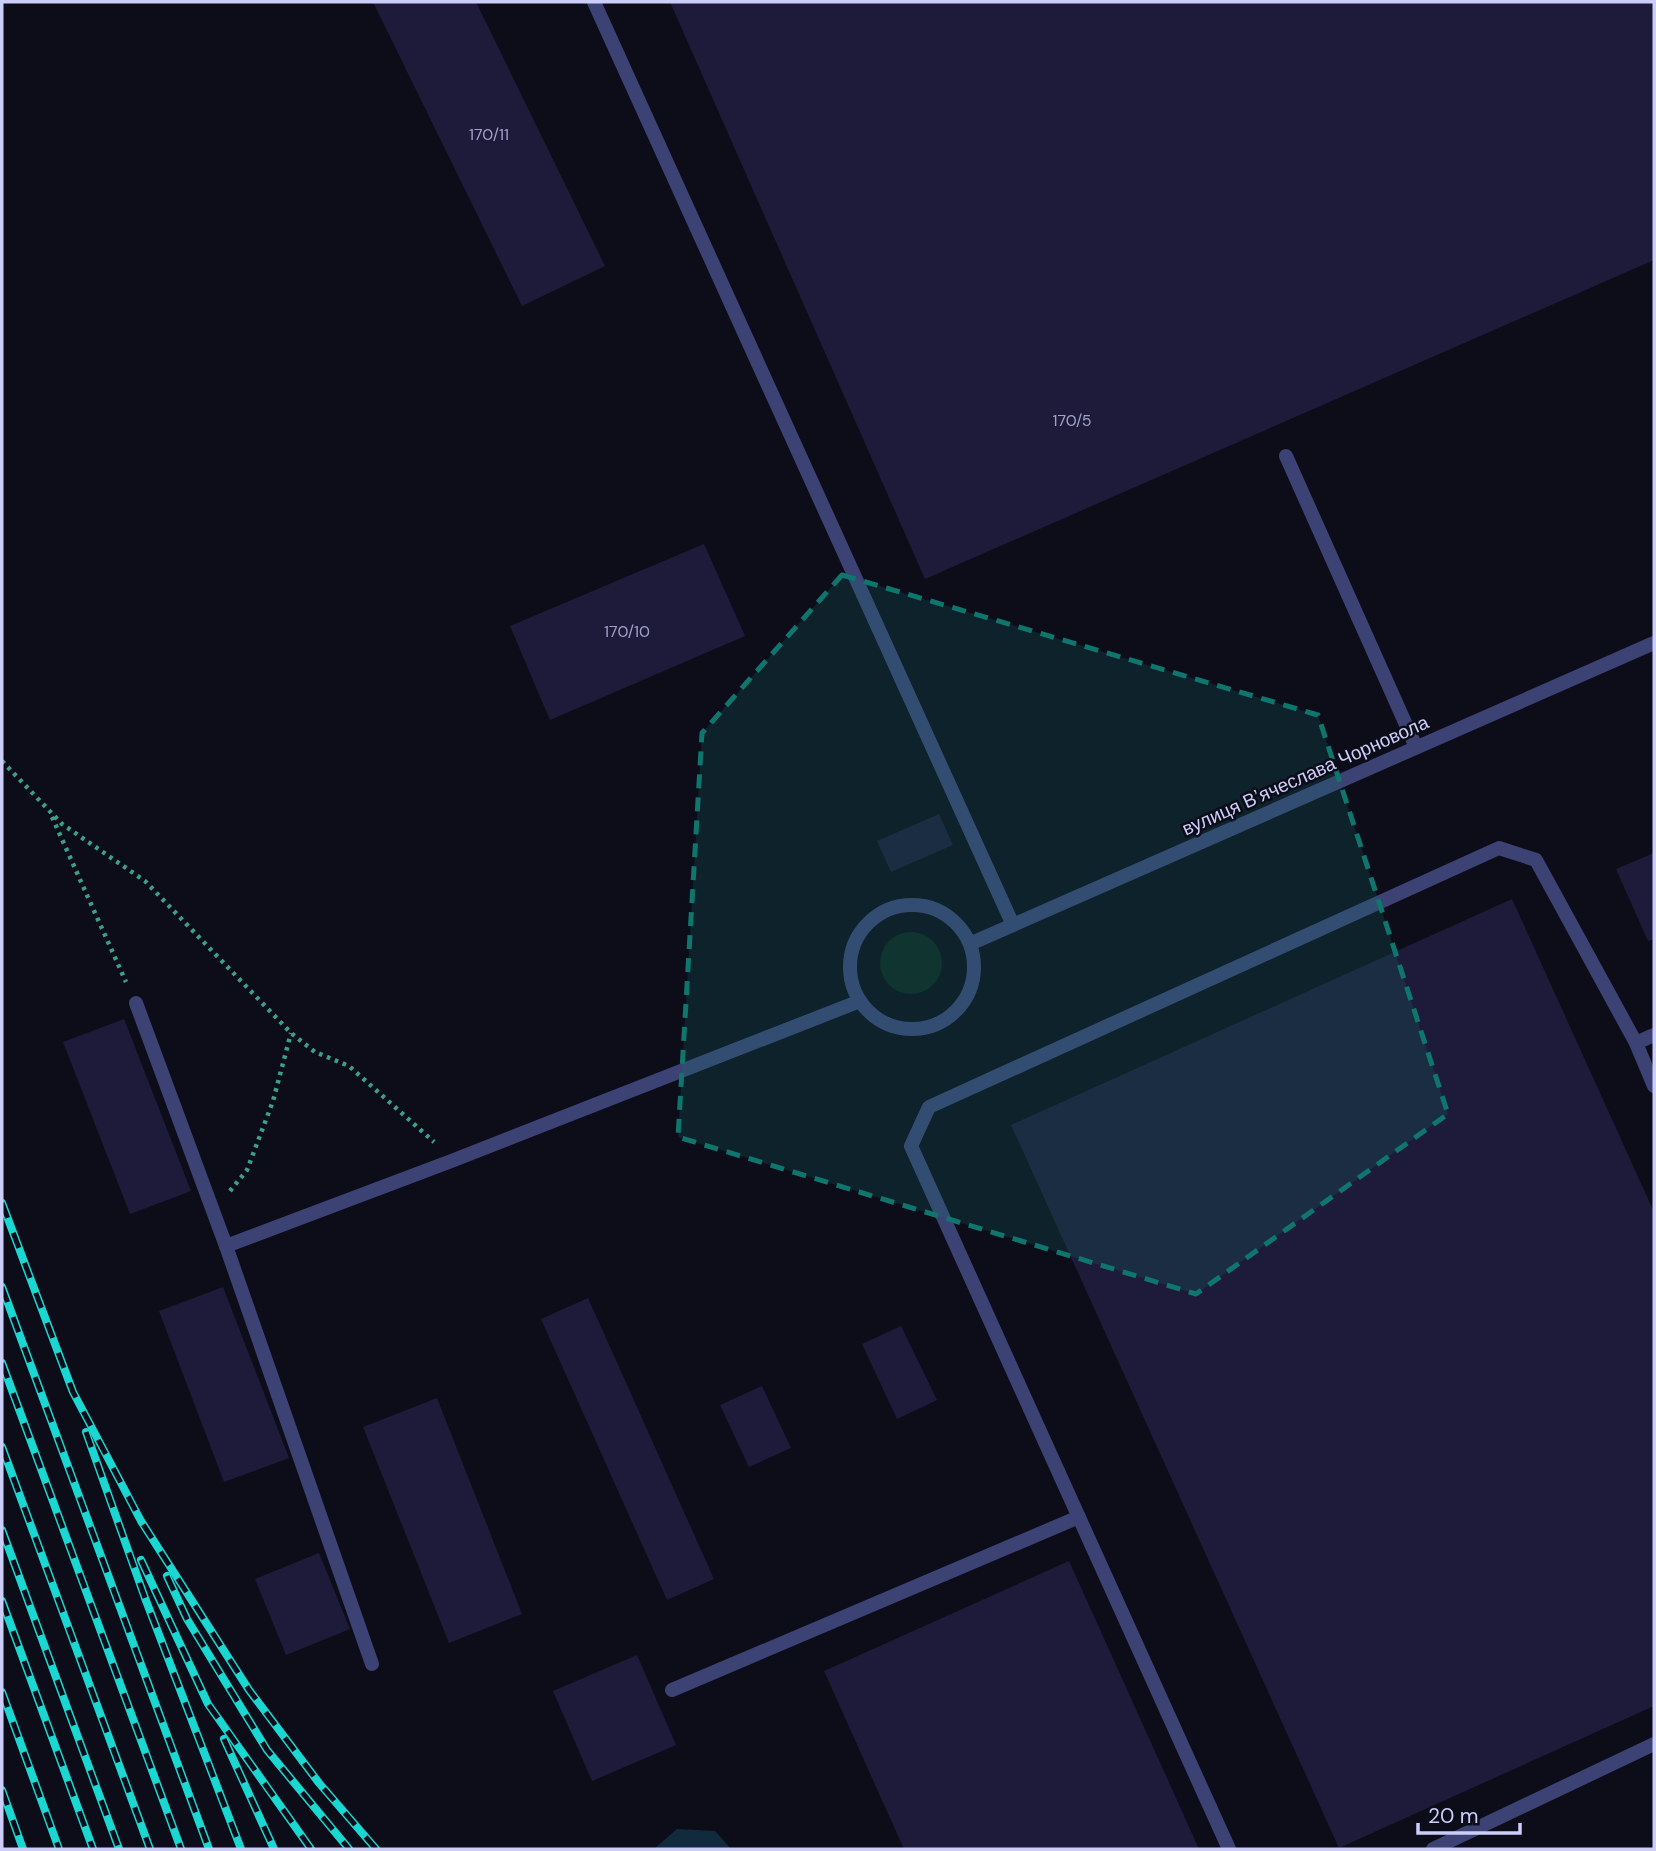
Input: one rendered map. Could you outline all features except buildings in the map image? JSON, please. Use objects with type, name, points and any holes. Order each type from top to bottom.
[{"type":"street","points":[[594,2],[1013,925]]},
{"type":"street","points":[[1286,456],[1416,747]]},
{"type":"street","name":"вулиця Вʼячеслава Чорновола","points":[[972,943],[1654,643]]},
{"type":"street","points":[[1229,1849],[911,1146],[929,1107],[1499,848],[1536,860],[1636,1043],[1654,1086]]},
{"type":"street","points":[[901,905],[922,906],[941,912],[957,925],[972,943],[975,960],[972,982],[964,1001],[950,1016],[933,1026],[912,1029],[892,1026],[874,1016],[860,1001],[852,982],[849,962],[854,942],[866,925],[882,912],[901,905]]},
{"type":"street","points":[[226,1246],[860,1001]]},
{"type":"street","points":[[136,1003],[226,1246],[372,1664]]},
{"type":"street","points":[[1636,1043],[1654,1035]]},
{"type":"street","points":[[672,1690],[1079,1517]]},
{"type":"street","points":[[1433,1849],[1654,1744]]},
{"type":"path","points":[[2,761],[62,824],[145,881],[291,1033],[316,1052],[349,1066],[454,1160]]},
{"type":"path","points":[[50,813],[136,1003]]},
{"type":"path","points":[[213,1211],[247,1170],[273,1101],[291,1033]]},
{"type":"highlighted area","points":[[842,575],[1318,715],[1448,1114],[1196,1294],[678,1137],[702,733]]},
{"type":"green space","points":[[911,932],[923,934],[933,941],[940,951],[940,975],[933,985],[923,992],[911,994],[899,992],[889,985],[882,975],[880,963],[882,951],[889,941],[899,934]]},
{"type":"water","points":[[677,1829],[715,1831],[731,1849],[654,1849]]},
{"type":"railway","points":[[2,1203],[73,1392],[141,1521],[249,1690],[319,1783],[376,1849]]},
{"type":"railway","points":[[2,1287],[209,1849]]},
{"type":"railway","points":[[2,1363],[181,1849]]},
{"type":"railway","points":[[86,1432],[145,1598],[241,1849]]},
{"type":"railway","points":[[2,1447],[150,1849]]},
{"type":"railway","points":[[2,1530],[119,1849]]},
{"type":"railway","points":[[141,1560],[208,1704],[311,1849]]},
{"type":"railway","points":[[167,1576],[187,1619],[267,1750],[349,1849]]},
{"type":"railway","points":[[2,1601],[93,1849]]},
{"type":"railway","points":[[2,1692],[59,1849]]},
{"type":"railway","points":[[224,1739],[274,1849]]},
{"type":"railway","points":[[2,1790],[23,1849]]}]
